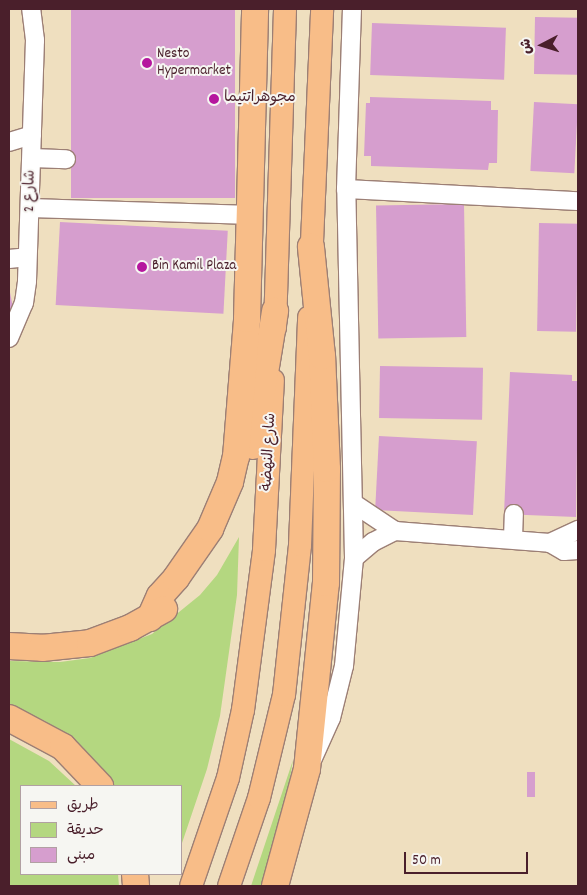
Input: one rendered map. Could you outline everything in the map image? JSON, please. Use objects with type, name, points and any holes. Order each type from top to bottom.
[{"type":"highway","points":[[150,618],[160,596],[176,578],[210,529],[230,482],[239,431],[251,215],[255,9]]},
{"type":"highway","points":[[276,886],[307,770],[326,574],[326,460],[312,247]]},
{"type":"highway","points":[[9,646],[42,648],[90,643],[150,618],[176,600],[202,572],[236,516],[248,472],[275,311]]},
{"type":"highway","points":[[9,718],[63,747],[99,785]]},
{"type":"main road","name":"شارع النهضة","points":[[191,886],[228,778],[243,710],[257,621],[271,455],[285,9]]},
{"type":"main road","points":[[228,886],[269,765],[284,695],[293,627],[301,525],[322,9]]},
{"type":"street","name":"شارع 2","points":[[9,338],[24,303],[31,208],[35,40],[32,9]]},
{"type":"street","name":"شارع 2","points":[[35,40],[41,31],[44,9]]},
{"type":"street","points":[[307,770],[331,718],[344,666],[354,558],[346,189],[352,9]]},
{"type":"street","points":[[9,142],[32,135]]},
{"type":"street","points":[[32,158],[66,159]]},
{"type":"street","points":[[346,189],[578,201]]},
{"type":"street","points":[[31,208],[137,206],[251,215]]},
{"type":"street","points":[[9,259],[27,262]]},
{"type":"street","points":[[9,268],[27,262]]},
{"type":"street","points":[[353,503],[395,531]]},
{"type":"street","points":[[513,538],[514,514]]},
{"type":"street","points":[[550,543],[578,530]]},
{"type":"street","points":[[354,558],[373,542],[395,531],[513,538],[550,543],[564,551],[578,550]]},
{"type":"green space","points":[[239,537],[237,595],[220,716],[207,769],[182,843],[182,785],[114,785],[94,760],[67,736],[45,721],[9,705],[9,661],[60,662],[90,658],[152,634],[200,595],[217,575]]},
{"type":"green space","points":[[9,739],[49,761],[75,785],[20,785],[20,875],[118,875],[119,886],[9,886]]},
{"type":"green space","points":[[293,760],[287,796],[265,878],[262,886],[251,886]]},
{"type":"building","points":[[71,9],[235,9],[235,198],[71,198]]},
{"type":"building","points":[[535,17],[578,18],[577,75],[534,74]]},
{"type":"building","points":[[372,23],[506,28],[504,80],[370,75]]},
{"type":"building","points":[[370,97],[491,101],[491,110],[498,110],[497,163],[489,163],[488,170],[371,166],[371,156],[364,156],[366,103],[370,103]]},
{"type":"building","points":[[534,102],[578,104],[574,173],[530,171]]},
{"type":"building","points":[[464,204],[466,337],[378,339],[376,206]]},
{"type":"building","name":"Bin Kamil Plaza","points":[[60,222],[228,231],[223,314],[56,305]]},
{"type":"building","points":[[539,223],[578,224],[576,332],[537,331]]},
{"type":"building","points":[[9,287],[13,308],[9,321]]},
{"type":"building","points":[[380,366],[483,368],[482,420],[379,418]]},
{"type":"building","points":[[510,372],[572,375],[572,381],[578,381],[576,517],[504,514]]},
{"type":"building","points":[[379,436],[477,441],[473,515],[375,510]]},
{"type":"building","points":[[527,772],[535,772],[535,797],[527,797]]},
{"type":"place","name":"Nesto Hypermarket","points":[[147,63]]},
{"type":"place","name":"مجوهراتتيما","points":[[214,99]]},
{"type":"place","name":"Bin Kamil Plaza","points":[[142,267]]}]
